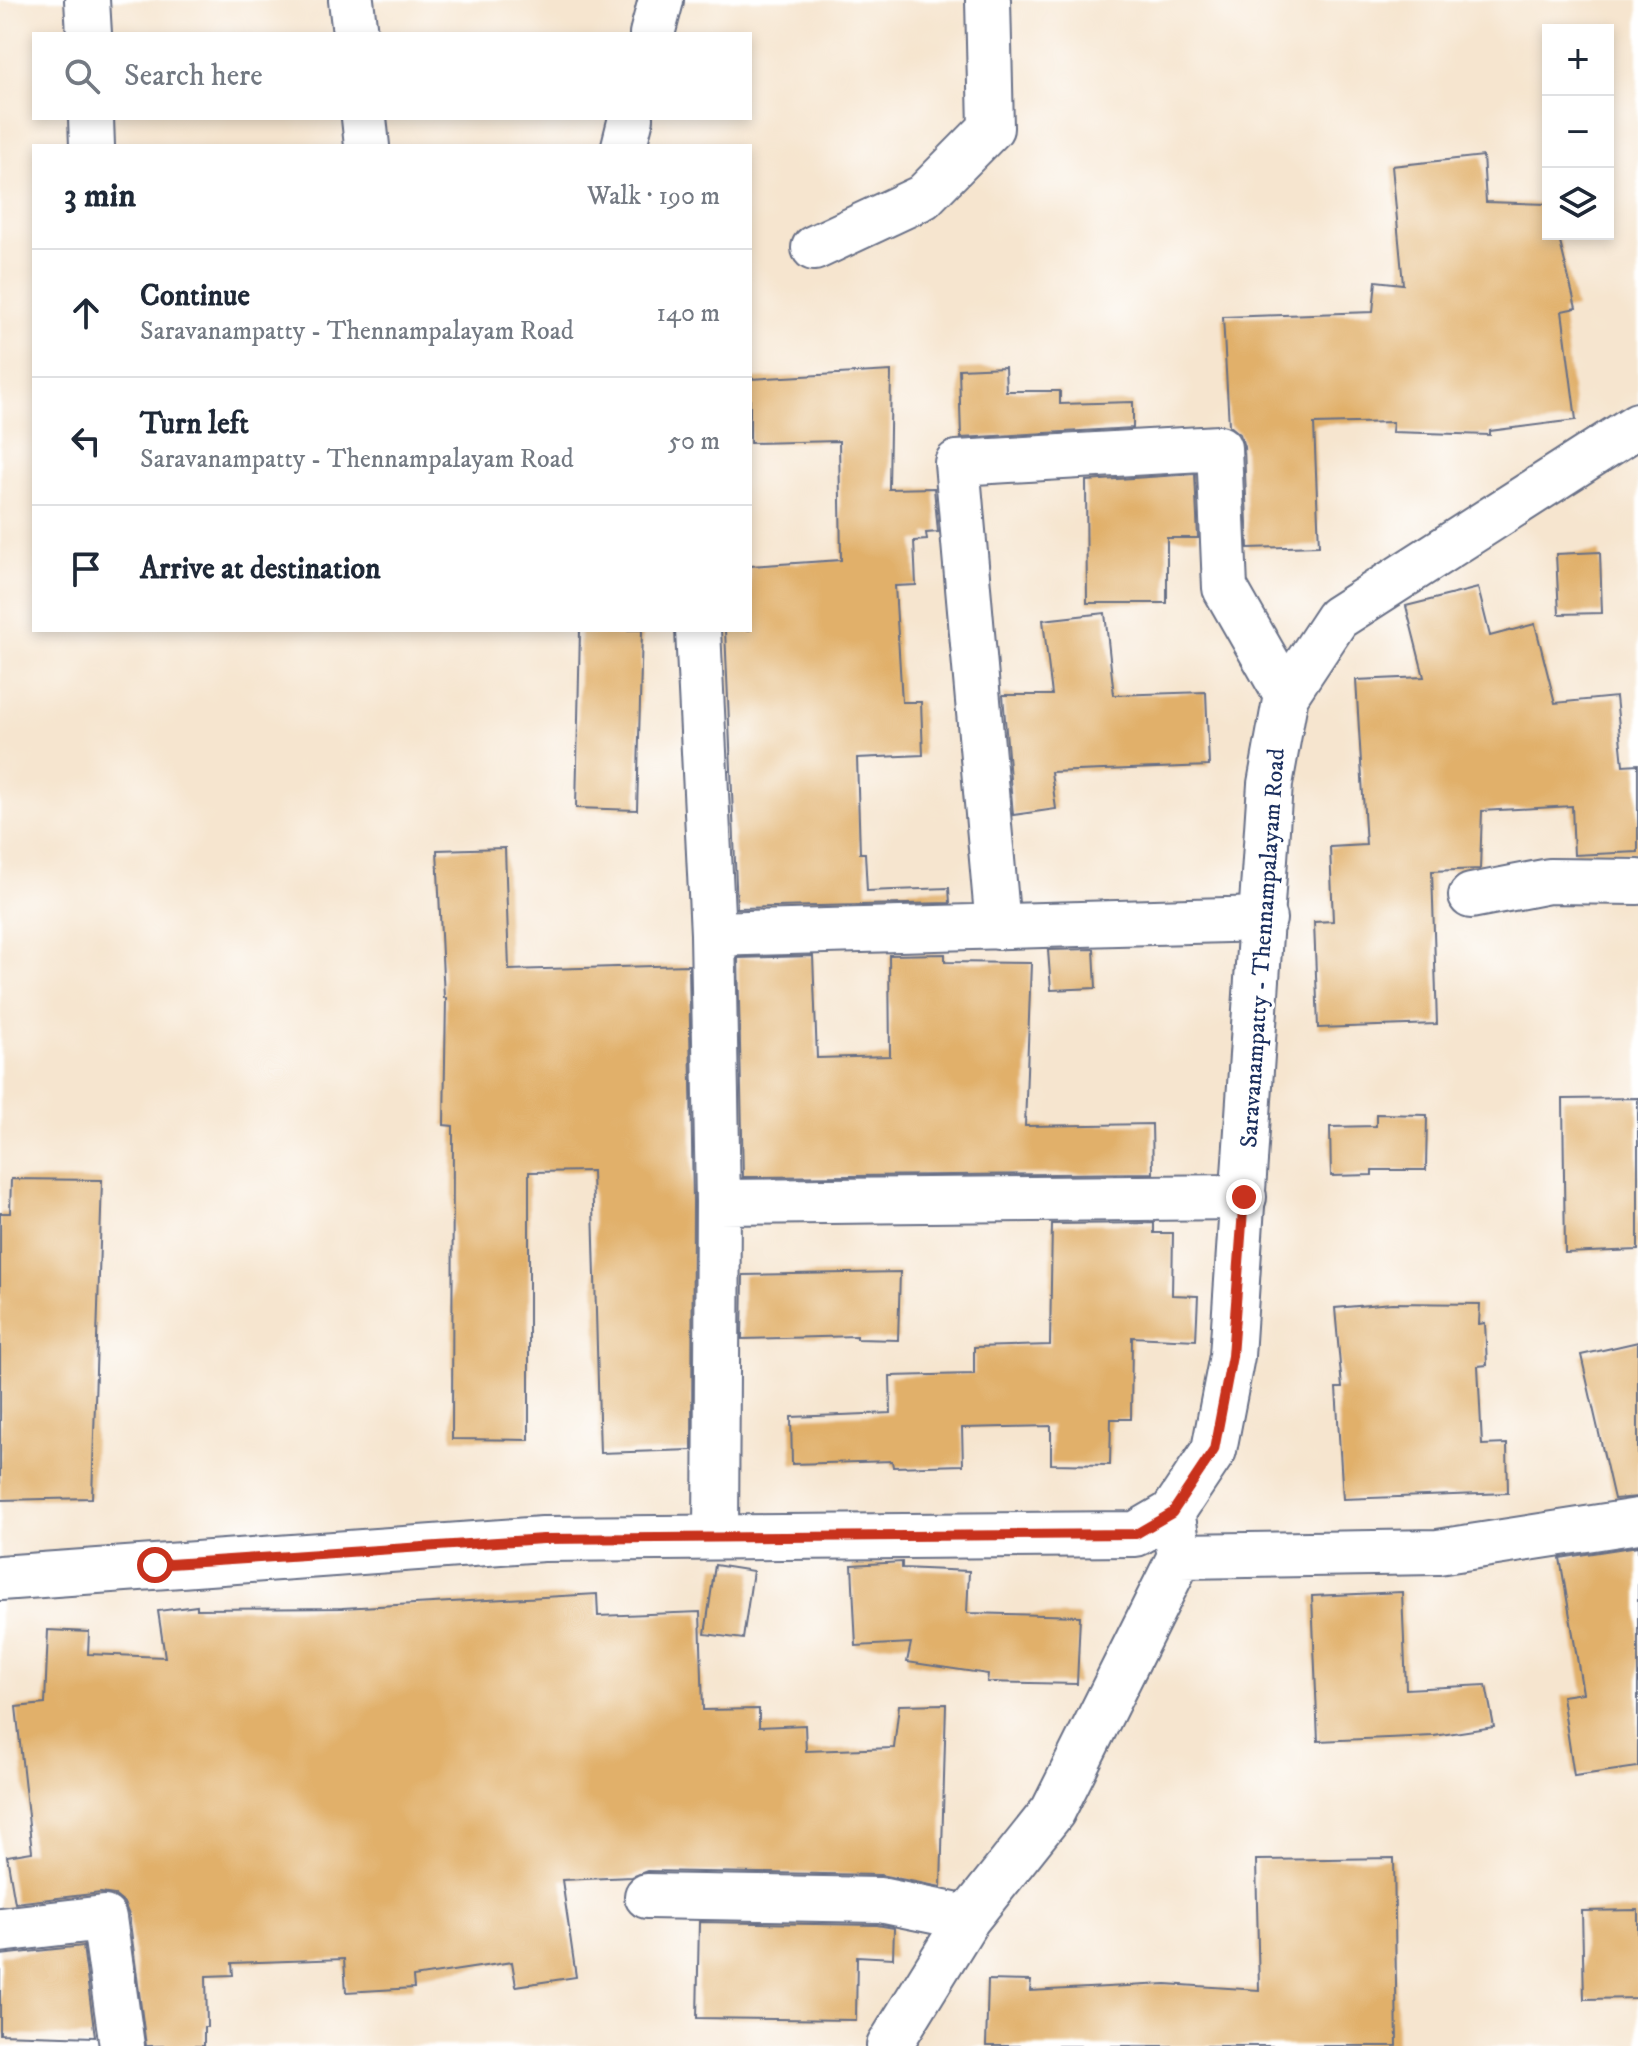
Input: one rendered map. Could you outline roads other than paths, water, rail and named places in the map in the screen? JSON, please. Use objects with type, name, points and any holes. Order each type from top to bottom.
[{"type":"street","points":[[87,0],[89,32]]},
{"type":"street","points":[[351,0],[355,32]]},
{"type":"street","points":[[653,32],[661,0]]},
{"type":"street","points":[[814,248],[923,197],[991,128],[988,0]]},
{"type":"street","points":[[91,120],[92,144]]},
{"type":"street","points":[[364,120],[367,144]]},
{"type":"street","points":[[624,144],[630,120]]},
{"type":"street","name":"Saravanampatty - Thennampalayam Road","points":[[0,1578],[543,1539],[1136,1534],[1172,1513],[1214,1450],[1232,1356],[1264,919],[1270,784],[1286,695],[1337,618],[1638,425]]},
{"type":"street","points":[[998,927],[957,463],[1219,448],[1225,588],[1286,695]]},
{"type":"street","points":[[698,632],[713,934],[718,1202],[716,1537]]},
{"type":"street","points":[[1471,896],[1549,881],[1638,882]]},
{"type":"street","points":[[713,934],[1264,919]]},
{"type":"street","points":[[718,1202],[1244,1197]]},
{"type":"street","points":[[889,2046],[968,1918],[1053,1811],[1136,1650],[1180,1556],[1172,1513]]},
{"type":"street","points":[[1180,1556],[1438,1552],[1638,1521]]},
{"type":"street","points":[[647,1896],[880,1900],[968,1918]]},
{"type":"street","points":[[0,1930],[104,1918],[122,2046]]}]
